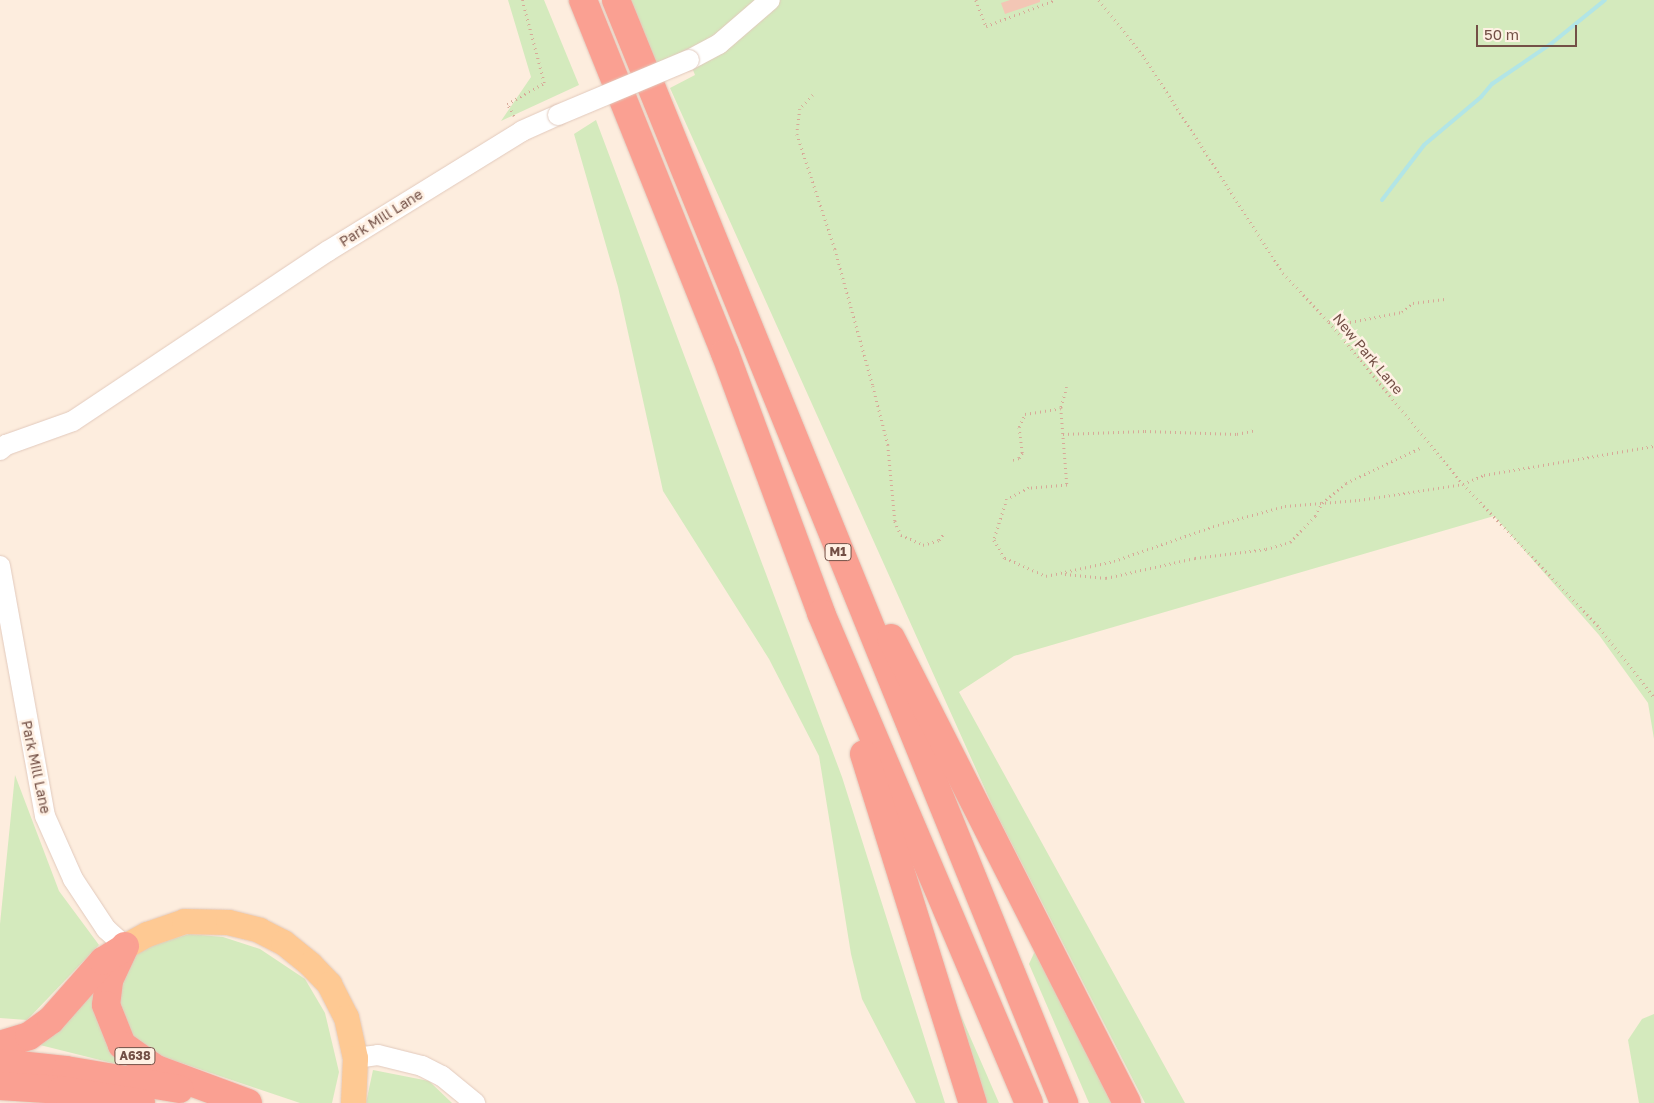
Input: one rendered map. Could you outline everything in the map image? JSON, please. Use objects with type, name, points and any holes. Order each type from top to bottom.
[{"type":"highway","points":[[583,0],[725,353],[821,613],[1029,1103]]},
{"type":"highway","name":"M1","points":[[616,0],[800,461],[1064,1103]]},
{"type":"highway","points":[[800,461],[1127,1103]]},
{"type":"highway","points":[[821,613],[973,1103]]},
{"type":"highway","points":[[0,1046],[30,1036],[46,1023],[103,961],[125,946]]},
{"type":"highway","name":"A638","points":[[125,946],[109,981],[106,1005],[122,1045],[156,1068],[248,1103]]},
{"type":"highway","name":"A638","points":[[0,1064],[66,1070],[162,1086],[230,1103]]},
{"type":"highway","points":[[0,1086],[62,1090],[141,1103]]},
{"type":"main road","points":[[125,946],[147,934],[184,921],[228,922],[259,930],[283,942],[310,964],[328,984],[346,1017],[356,1058],[354,1101]]},
{"type":"street","name":"Park Mill Lane","points":[[0,450],[73,421],[328,251],[522,131],[689,60],[719,44],[770,0]]},
{"type":"street","name":"Park Mill Lane","points":[[0,566],[45,816],[72,879],[106,929],[125,946]]},
{"type":"street","points":[[356,1058],[378,1055],[422,1066],[442,1076],[475,1103]]},
{"type":"path","points":[[522,0],[544,83],[507,104],[522,131]]},
{"type":"path","points":[[976,0],[986,26],[1055,0]]},
{"type":"path","name":"New Park Lane","points":[[1099,0],[1145,58],[1283,273],[1328,322],[1464,484],[1600,628],[1654,696]]},
{"type":"path","points":[[813,96],[800,109],[797,134],[835,249],[873,386],[888,446],[895,520],[901,535],[923,546],[939,540],[944,533]]},
{"type":"path","points":[[1328,322],[1345,323],[1392,314],[1402,312],[1413,303],[1447,299]]},
{"type":"path","points":[[1067,387],[1061,408],[1067,484],[1029,488],[1007,499],[994,540],[1005,558],[1046,576],[1063,574],[1152,550],[1254,514],[1464,484],[1484,475],[1654,446]]},
{"type":"path","points":[[1013,460],[1019,458],[1022,453],[1019,427],[1025,414],[1061,408]]},
{"type":"path","points":[[1063,434],[1145,431],[1237,434],[1256,430]]},
{"type":"path","points":[[1063,574],[1106,578],[1195,558],[1266,550],[1290,542],[1315,516],[1322,503],[1346,483],[1420,448]]},
{"type":"green space","points":[[508,0],[544,0],[579,85],[501,121],[531,77]]},
{"type":"green space","points":[[628,0],[759,0],[711,39],[655,66]]},
{"type":"green space","points":[[770,0],[1654,0],[1654,739],[1648,703],[1599,635],[1494,516],[1014,656],[959,692],[1185,1103],[1145,1103],[994,809],[670,88],[695,75],[689,60]]},
{"type":"green space","points":[[596,120],[842,777],[945,1103],[916,1103],[862,999],[851,954],[819,756],[769,659],[663,491],[618,287],[574,134]]},
{"type":"green space","points":[[15,775],[59,891],[99,945],[27,1020],[0,1018],[0,924]]},
{"type":"green space","points":[[189,934],[223,937],[260,949],[305,979],[325,1013],[339,1072],[332,1103],[300,1103],[146,1051],[122,1023],[118,989],[134,951]]},
{"type":"green space","points":[[1035,951],[1112,1103],[1089,1103],[1029,964]]},
{"type":"green space","points":[[105,969],[140,1070],[32,1043]]},
{"type":"green space","points":[[941,970],[999,1103],[982,1103]]},
{"type":"green space","points":[[1654,1014],[1654,1103],[1639,1103],[1628,1040],[1642,1019]]},
{"type":"green space","points":[[373,1070],[429,1081],[452,1103],[366,1103]]},
{"type":"building","points":[[1010,0],[1040,0],[1040,2],[1005,14],[1001,3]]},
{"type":"waterway","points":[[1382,200],[1424,145],[1481,97],[1492,84],[1552,43],[1605,0]]}]
